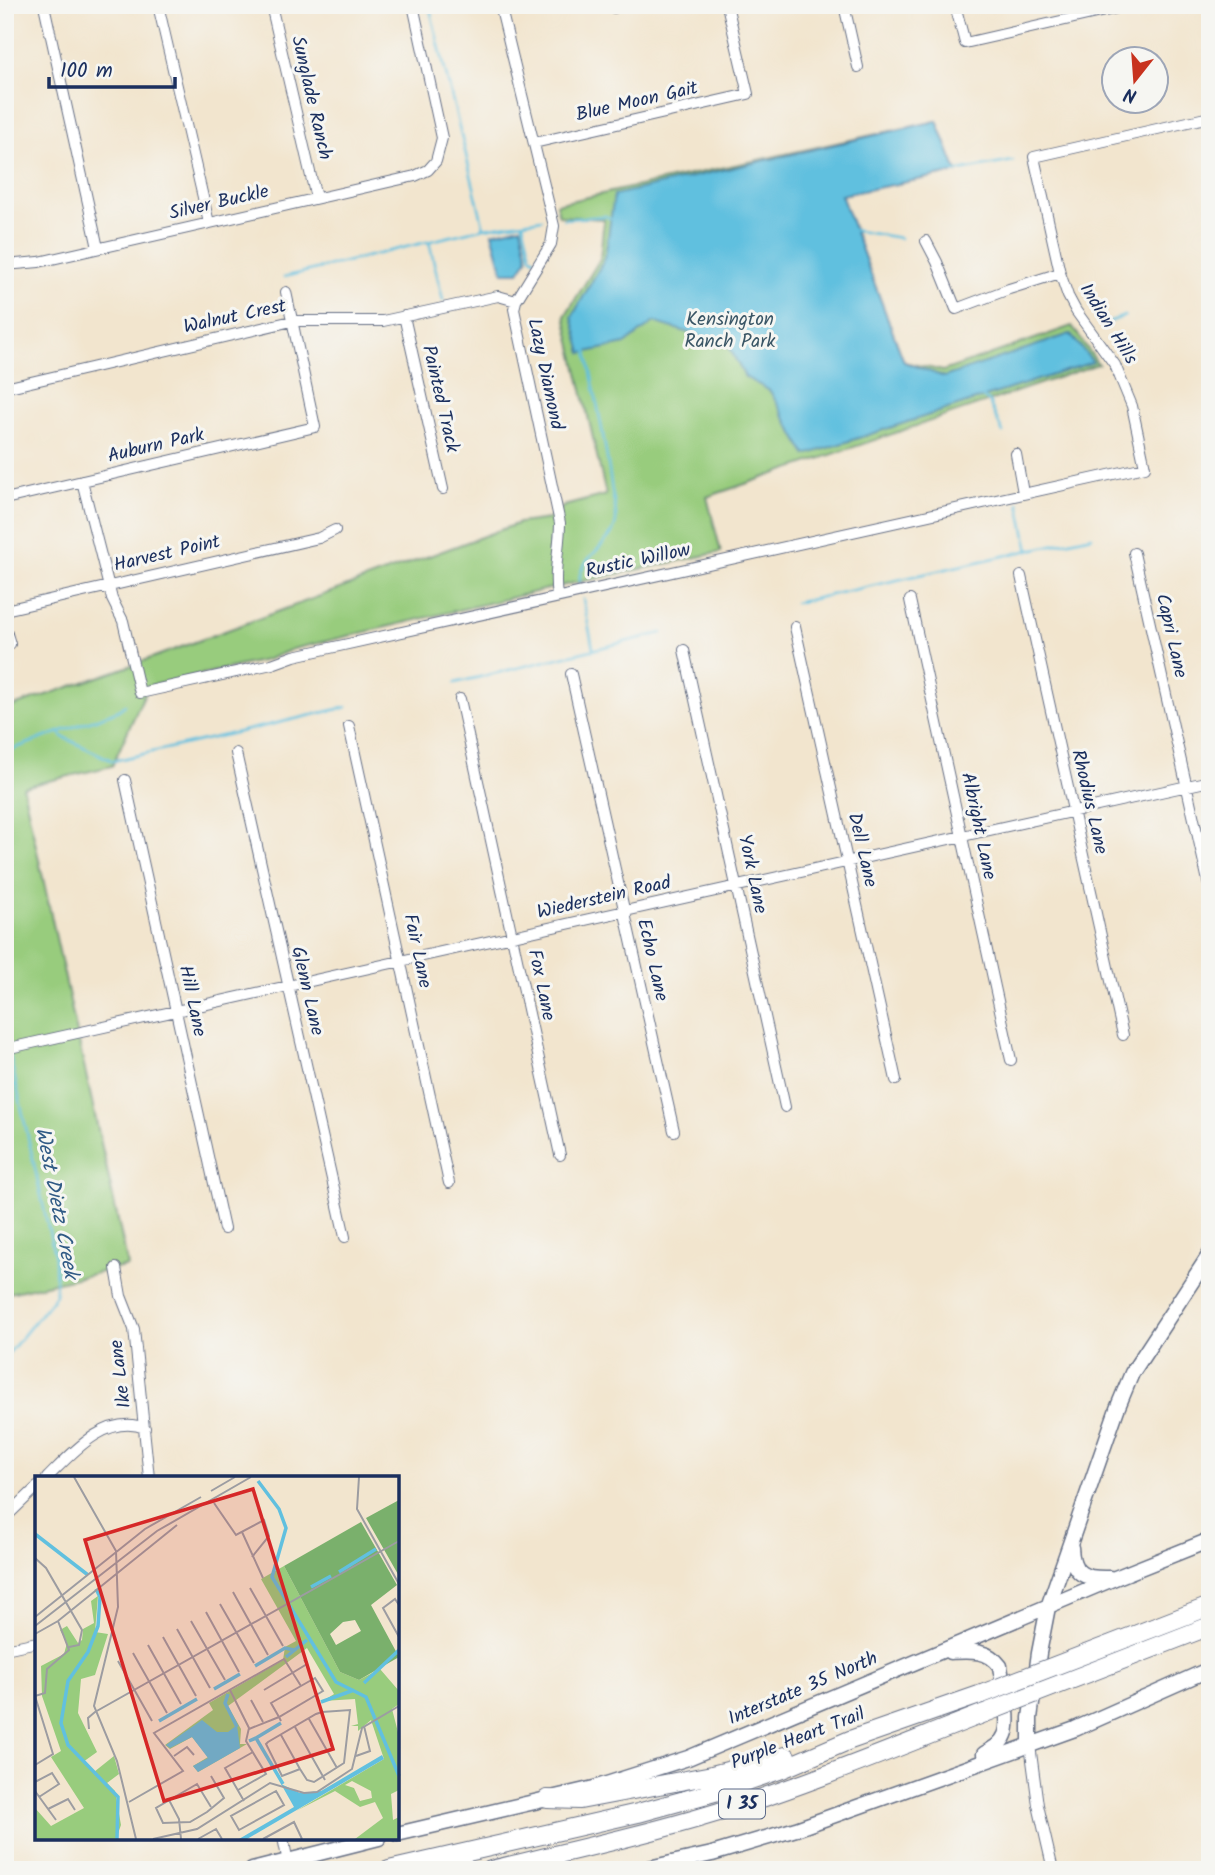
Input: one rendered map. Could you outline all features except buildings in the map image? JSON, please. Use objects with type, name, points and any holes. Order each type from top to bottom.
[{"type":"highway","name":"Purple Heart Trail","points":[[389,1870],[638,1813],[718,1791],[782,1769],[850,1740],[982,1694],[1210,1606]]},
{"type":"highway","name":"I 35","points":[[491,1870],[720,1812],[844,1768],[1210,1626]]},
{"type":"highway","points":[[547,1799],[580,1800],[649,1787],[850,1740]]},
{"type":"highway","points":[[509,1870],[540,1858]]},
{"type":"main road","points":[[1030,1745],[1030,1718],[1038,1653],[1048,1607],[1117,1409],[1132,1373],[1210,1254]]},
{"type":"main road","points":[[1070,1541],[1071,1562],[1077,1570],[1096,1579],[1115,1578]]},
{"type":"main road","name":"Interstate 35 North","points":[[399,1834],[594,1788],[688,1758],[1115,1578],[1210,1541]]},
{"type":"main road","points":[[938,1653],[971,1651],[994,1658],[1000,1666],[1008,1723],[1006,1735],[997,1747],[949,1773]]},
{"type":"main road","points":[[640,1870],[763,1839],[1075,1729],[1210,1670]]},
{"type":"main road","points":[[252,1870],[371,1840]]},
{"type":"street","points":[[44,5],[98,248]]},
{"type":"street","points":[[158,5],[209,223]]},
{"type":"street","name":"Sunglade Ranch","points":[[271,5],[316,198]]},
{"type":"street","name":"Silver Buckle","points":[[5,265],[39,262],[415,176],[428,170],[436,161],[442,138],[413,5]]},
{"type":"street","name":"Lazy Diamond","points":[[500,5],[554,226],[551,244],[516,301],[514,309],[560,523],[560,543],[554,578],[557,596]]},
{"type":"street","name":"Blue Moon Gait","points":[[534,143],[748,94],[727,5]]},
{"type":"street","points":[[844,5],[858,67]]},
{"type":"street","points":[[955,5],[965,43],[1131,5]]},
{"type":"street","name":"Indian Hills","points":[[1145,467],[1127,390],[1115,365],[1076,311],[1060,273],[1034,157],[1210,117]]},
{"type":"street","points":[[926,241],[956,309],[1060,273]]},
{"type":"street","points":[[286,292],[292,321]]},
{"type":"street","name":"Walnut Crest","points":[[5,388],[292,321],[383,321],[498,296],[516,301]]},
{"type":"street","name":"Painted Track","points":[[404,316],[443,489]]},
{"type":"street","name":"Auburn Park","points":[[5,499],[315,427],[292,321]]},
{"type":"street","points":[[1016,454],[1023,493]]},
{"type":"street","name":"Rustic Willow","points":[[108,585],[123,621],[140,693],[557,596],[1145,467]]},
{"type":"street","points":[[82,481],[108,585]]},
{"type":"street","name":"Harvest Point","points":[[5,610],[319,538],[335,530]]},
{"type":"street","name":"Capri Lane","points":[[1134,553],[1210,890]]},
{"type":"street","name":"Rhodius Lane","points":[[1021,576],[1124,1035]]},
{"type":"street","name":"Albright Lane","points":[[910,600],[1011,1060]]},
{"type":"street","points":[[5,627],[10,644]]},
{"type":"street","name":"Dell Lane","points":[[795,627],[896,1080]]},
{"type":"street","name":"York Lane","points":[[684,650],[785,1107]]},
{"type":"street","name":"Echo Lane","points":[[572,674],[674,1131]]},
{"type":"street","name":"Fox Lane","points":[[460,699],[560,1155]]},
{"type":"street","name":"Fair Lane","points":[[349,726],[449,1183]]},
{"type":"street","name":"Glenn Lane","points":[[236,753],[345,1237]]},
{"type":"street","name":"Hill Lane","points":[[125,780],[224,1229]]},
{"type":"street","name":"Wiederstein Road","points":[[5,1049],[1210,781]]},
{"type":"street","name":"Ike Lane","points":[[116,1268],[121,1296],[134,1329],[149,1476]]},
{"type":"street","points":[[49,1476],[75,1450],[105,1430],[130,1423],[145,1428]]},
{"type":"street","points":[[5,1518],[35,1489]]},
{"type":"street","points":[[5,1649],[35,1642]]},
{"type":"street","points":[[1030,1745],[1038,1805],[1053,1870]]},
{"type":"street","points":[[283,1840],[288,1862]]},
{"type":"green space","name":"Kensington Ranch Park","points":[[937,121],[957,172],[841,195],[904,362],[943,371],[1072,326],[1098,364],[707,497],[721,552],[565,585],[293,649],[266,660],[148,686],[112,766],[23,787],[128,1266],[5,1294],[5,709],[519,523],[549,519],[564,506],[606,495],[565,316],[600,259],[604,219],[559,216],[556,204]]},
{"type":"water","points":[[937,121],[957,172],[841,195],[904,362],[944,377],[1070,334],[1093,362],[806,455],[770,391],[745,377],[728,345],[654,322],[625,344],[582,353],[572,317],[605,258],[614,195]]},
{"type":"water","points":[[521,226],[528,258],[519,272],[503,272],[492,233]]},
{"type":"waterway","points":[[429,5],[484,228],[542,219]]},
{"type":"waterway","points":[[954,172],[1013,161]]},
{"type":"waterway","points":[[564,219],[606,216],[611,219]]},
{"type":"waterway","points":[[523,223],[531,256],[535,259]]},
{"type":"waterway","points":[[284,277],[484,228]]},
{"type":"waterway","points":[[851,230],[900,238]]},
{"type":"waterway","points":[[429,242],[443,300]]},
{"type":"waterway","points":[[1103,324],[1125,316]]},
{"type":"waterway","points":[[580,584],[583,567],[609,537],[616,521],[587,351]]},
{"type":"waterway","points":[[983,397],[989,402],[1003,433]]},
{"type":"waterway","points":[[1019,503],[1029,551]]},
{"type":"waterway","points":[[795,603],[1092,536]]},
{"type":"waterway","points":[[583,599],[593,648]]},
{"type":"waterway","points":[[455,683],[662,633]]},
{"type":"waterway","points":[[5,752],[117,711],[125,705]]},
{"type":"waterway","points":[[59,732],[63,737],[113,761],[347,707]]},
{"type":"waterway","name":"West Dietz Creek","points":[[5,1037],[7,1046]]},
{"type":"waterway","name":"West Dietz Creek","points":[[5,1358],[56,1295],[55,1258],[9,1052]]},
{"type":"waterway","points":[[5,1087],[16,1085]]}]
